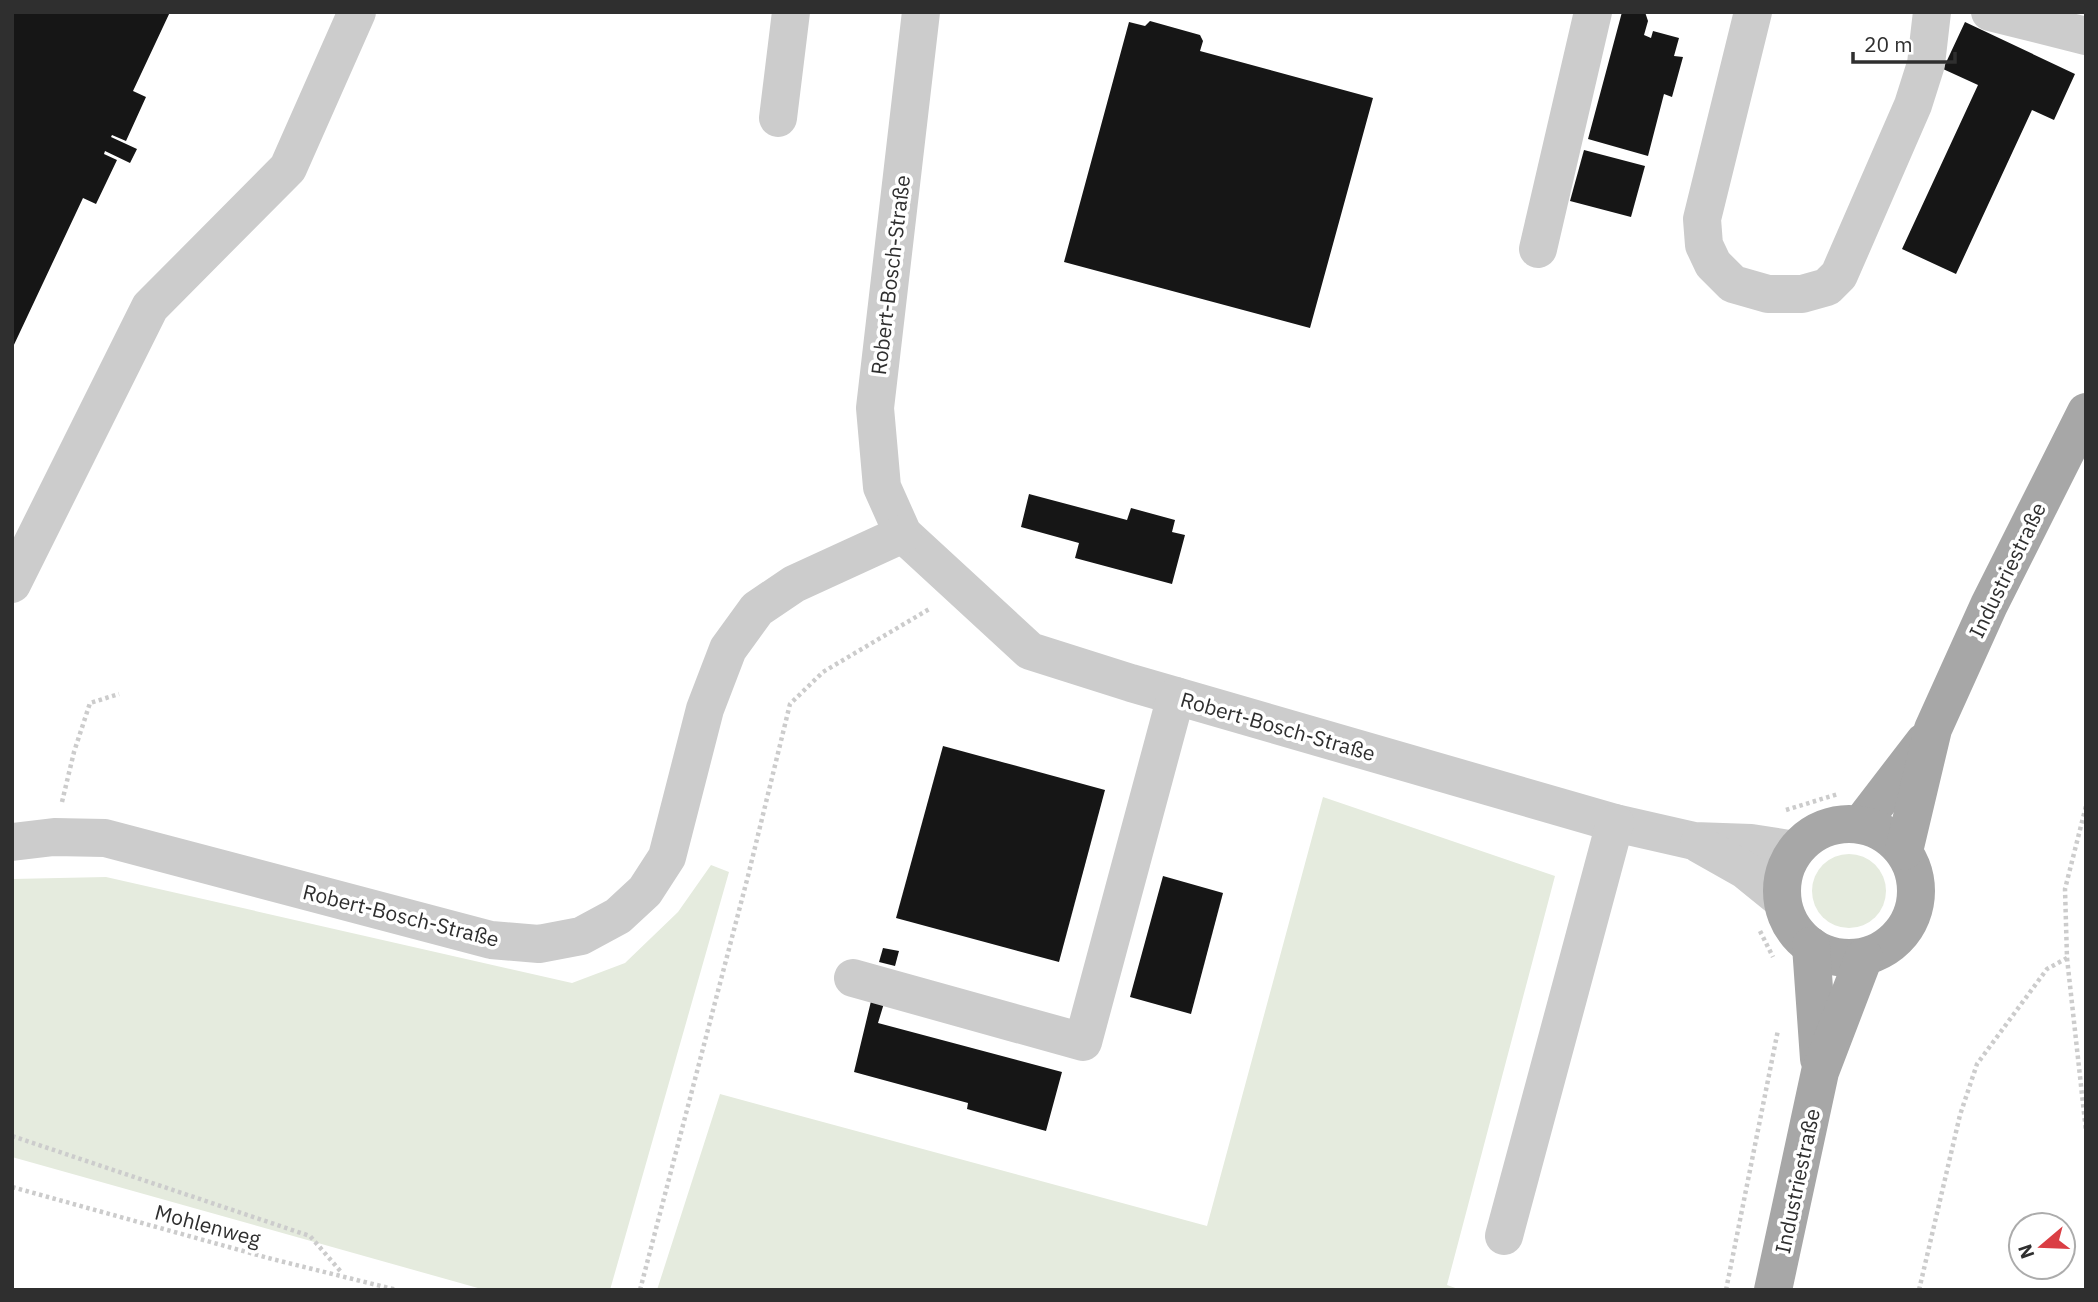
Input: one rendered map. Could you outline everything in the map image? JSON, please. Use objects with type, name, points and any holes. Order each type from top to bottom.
[{"type":"main road","name":"Industriestraße","points":[[1904,851],[1933,729],[1989,606],[2086,412]]},
{"type":"main road","name":"Industriestraße","points":[[1853,808],[1933,729]]},
{"type":"main road","points":[[1853,808],[1904,851],[1915,875],[1916,902],[1906,927],[1888,946],[1864,957],[1836,957],[1811,946],[1792,926],[1768,910],[1795,850],[1813,834],[1836,825],[1853,808]]},
{"type":"main road","name":"Industriestraße","points":[[1811,946],[1820,1072]]},
{"type":"main road","name":"Industriestraße","points":[[1773,1290],[1820,1072],[1864,957]]},
{"type":"street","points":[[12,584],[150,307],[288,168],[357,12]]},
{"type":"street","points":[[778,118],[791,12]]},
{"type":"street","name":"Robert-Bosch-Straße","points":[[921,12],[875,408],[882,487],[903,534],[1030,651],[1175,696],[1615,823],[1694,841],[1795,850]]},
{"type":"street","points":[[1538,249],[1593,12]]},
{"type":"street","points":[[1754,12],[1702,219],[1704,245],[1713,264],[1733,284],[1768,294],[1802,294],[1827,287],[1839,275],[1913,105],[1926,64],[1931,12]]},
{"type":"street","points":[[1990,12],[2086,36]]},
{"type":"street","name":"Robert-Bosch-Straße","points":[[12,842],[54,837],[105,838],[491,940],[539,944],[581,936],[618,916],[645,891],[667,858],[705,709],[728,649],[757,609],[794,584],[903,534]]},
{"type":"street","points":[[853,978],[1083,1042],[1175,696]]},
{"type":"street","points":[[1504,1236],[1615,823]]},
{"type":"street","name":"Robert-Bosch-Straße","points":[[1694,841],[1745,870],[1768,910]]},
{"type":"path","points":[[640,1290],[790,705],[823,672],[963,589]]},
{"type":"path","points":[[54,837],[74,752],[90,703],[119,694]]},
{"type":"path","points":[[2086,806],[2065,889],[2067,958],[2086,1131]]},
{"type":"path","points":[[1751,844],[1755,823],[1762,819],[1853,808]]},
{"type":"path","points":[[1768,910],[1779,967]]},
{"type":"path","points":[[1919,1290],[1960,1115],[1977,1064],[2047,969],[2067,958]]},
{"type":"path","points":[[1726,1290],[1777,1043],[1779,1019]]},
{"type":"path","points":[[12,1136],[310,1236],[343,1275]]},
{"type":"path","name":"Mohlenweg","points":[[12,1187],[272,1259],[397,1290]]},
{"type":"shaded area","points":[[1323,797],[1555,876],[1447,1285],[1461,1290],[657,1290],[720,1094],[1207,1226]]},
{"type":"shaded area","points":[[1849,854],[1863,857],[1875,865],[1883,877],[1886,891],[1883,905],[1875,917],[1863,925],[1849,928],[1835,925],[1823,917],[1815,905],[1812,891],[1815,877],[1823,865],[1835,857]]},
{"type":"shaded area","points":[[711,865],[729,872],[610,1290],[485,1290],[12,1157],[12,879],[106,877],[572,983],[625,963],[678,912]]},
{"type":"building","points":[[12,12],[170,12],[133,91],[146,97],[126,141],[112,135],[111,137],[137,149],[130,163],[105,151],[104,154],[117,160],[96,204],[83,198],[12,349]]},
{"type":"building","points":[[1622,12],[1645,12],[1648,21],[1644,35],[1651,38],[1653,31],[1679,38],[1674,56],[1683,57],[1672,97],[1664,94],[1648,156],[1588,139]]},
{"type":"building","points":[[1150,21],[1200,35],[1203,41],[1200,51],[1373,98],[1310,328],[1064,262],[1129,22],[1145,26]]},
{"type":"building","points":[[1965,22],[2075,74],[2054,120],[2032,110],[1956,274],[1902,249],[1978,85],[1943,69]]},
{"type":"building","points":[[1584,150],[1645,166],[1631,217],[1570,201]]},
{"type":"building","points":[[1029,494],[1127,520],[1131,508],[1175,520],[1172,532],[1185,535],[1172,584],[1075,558],[1079,543],[1021,527]]},
{"type":"building","points":[[943,746],[1105,790],[1059,962],[896,918]]},
{"type":"building","points":[[1163,876],[1223,893],[1191,1014],[1130,997]]},
{"type":"building","points":[[883,948],[899,951],[895,966],[879,962]]},
{"type":"building","points":[[872,997],[885,1000],[878,1023],[1062,1072],[1046,1131],[967,1109],[968,1103],[854,1072]]}]
